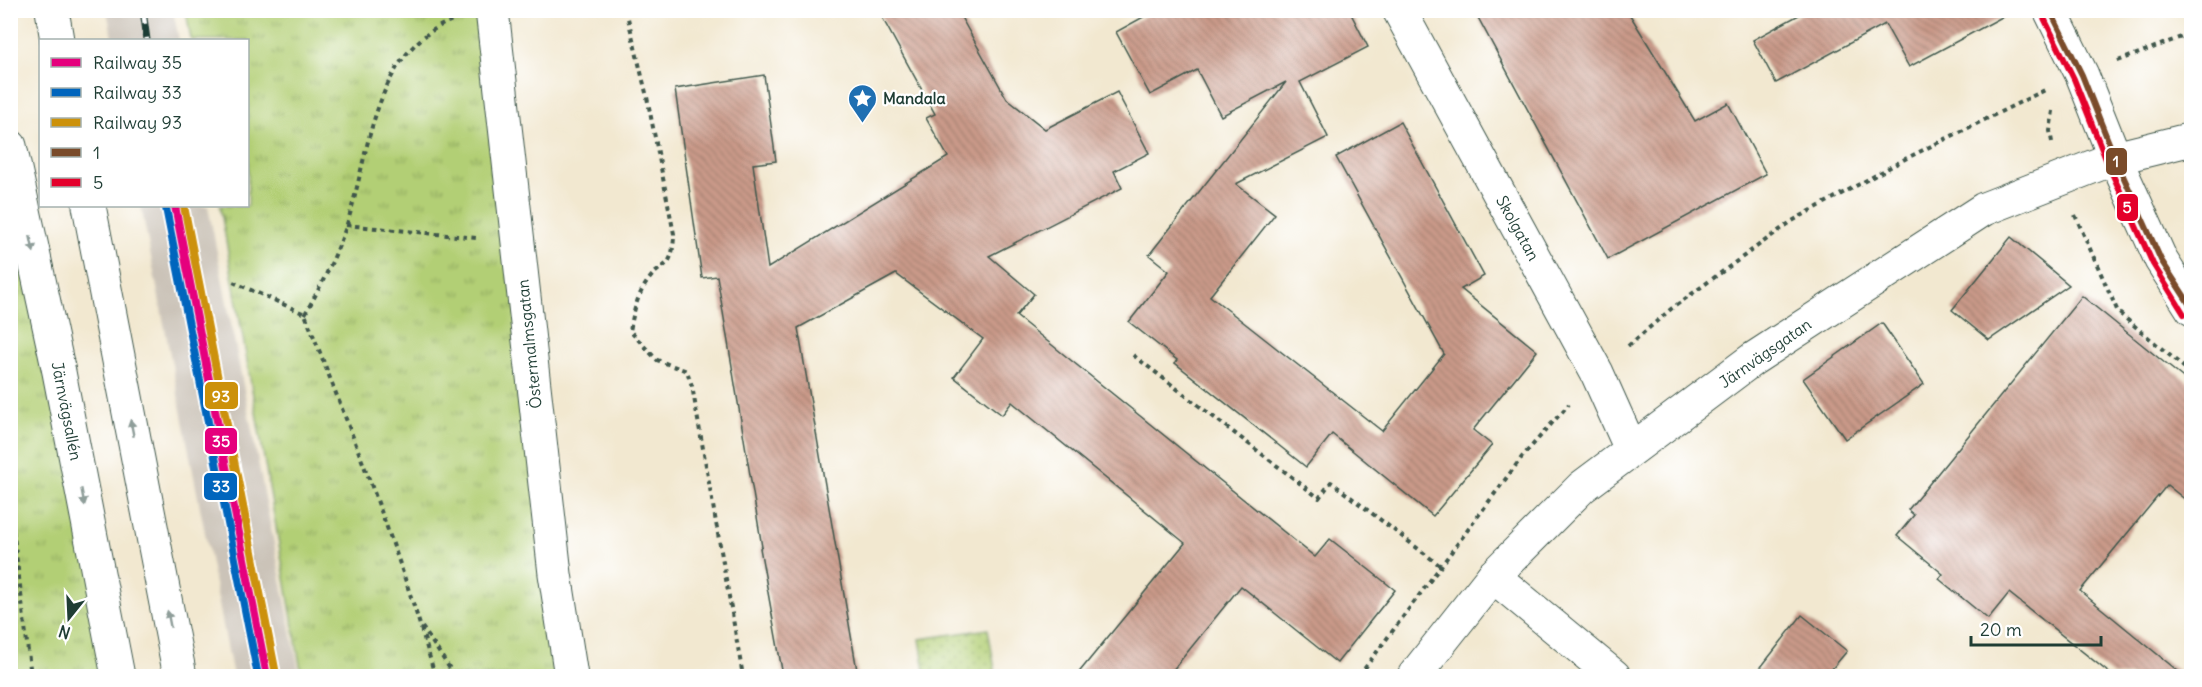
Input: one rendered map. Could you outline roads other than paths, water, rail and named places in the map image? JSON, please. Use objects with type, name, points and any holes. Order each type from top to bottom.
[{"type":"street","points":[[52,10],[57,39]]},
{"type":"street","name":"Östermalmsgatan","points":[[492,10],[555,574],[571,676]]},
{"type":"street","name":"Skolgatan","points":[[1400,10],[1597,373],[1630,449]]},
{"type":"street","points":[[2050,10],[2082,75],[2115,158],[2161,260],[2192,309]]},
{"type":"street","name":"Järnvägsgatan","points":[[1414,676],[1486,584],[1582,487],[1753,359],[1984,209],[2115,158],[2192,139]]},
{"type":"street","name":"Järnvägsallén","points":[[10,146],[60,372],[118,676]]},
{"type":"street","points":[[89,207],[180,676]]},
{"type":"street","points":[[1486,584],[1614,676]]},
{"type":"railway","points":[[143,10],[147,39]]},
{"type":"rail line","name":"35","points":[[175,207],[267,676]]},
{"type":"rail line","name":"93","points":[[184,207],[276,674]]},
{"type":"rail line","name":"33","points":[[166,208],[258,676]]},
{"type":"place","name":"Mandala","points":[[862,124]]}]
